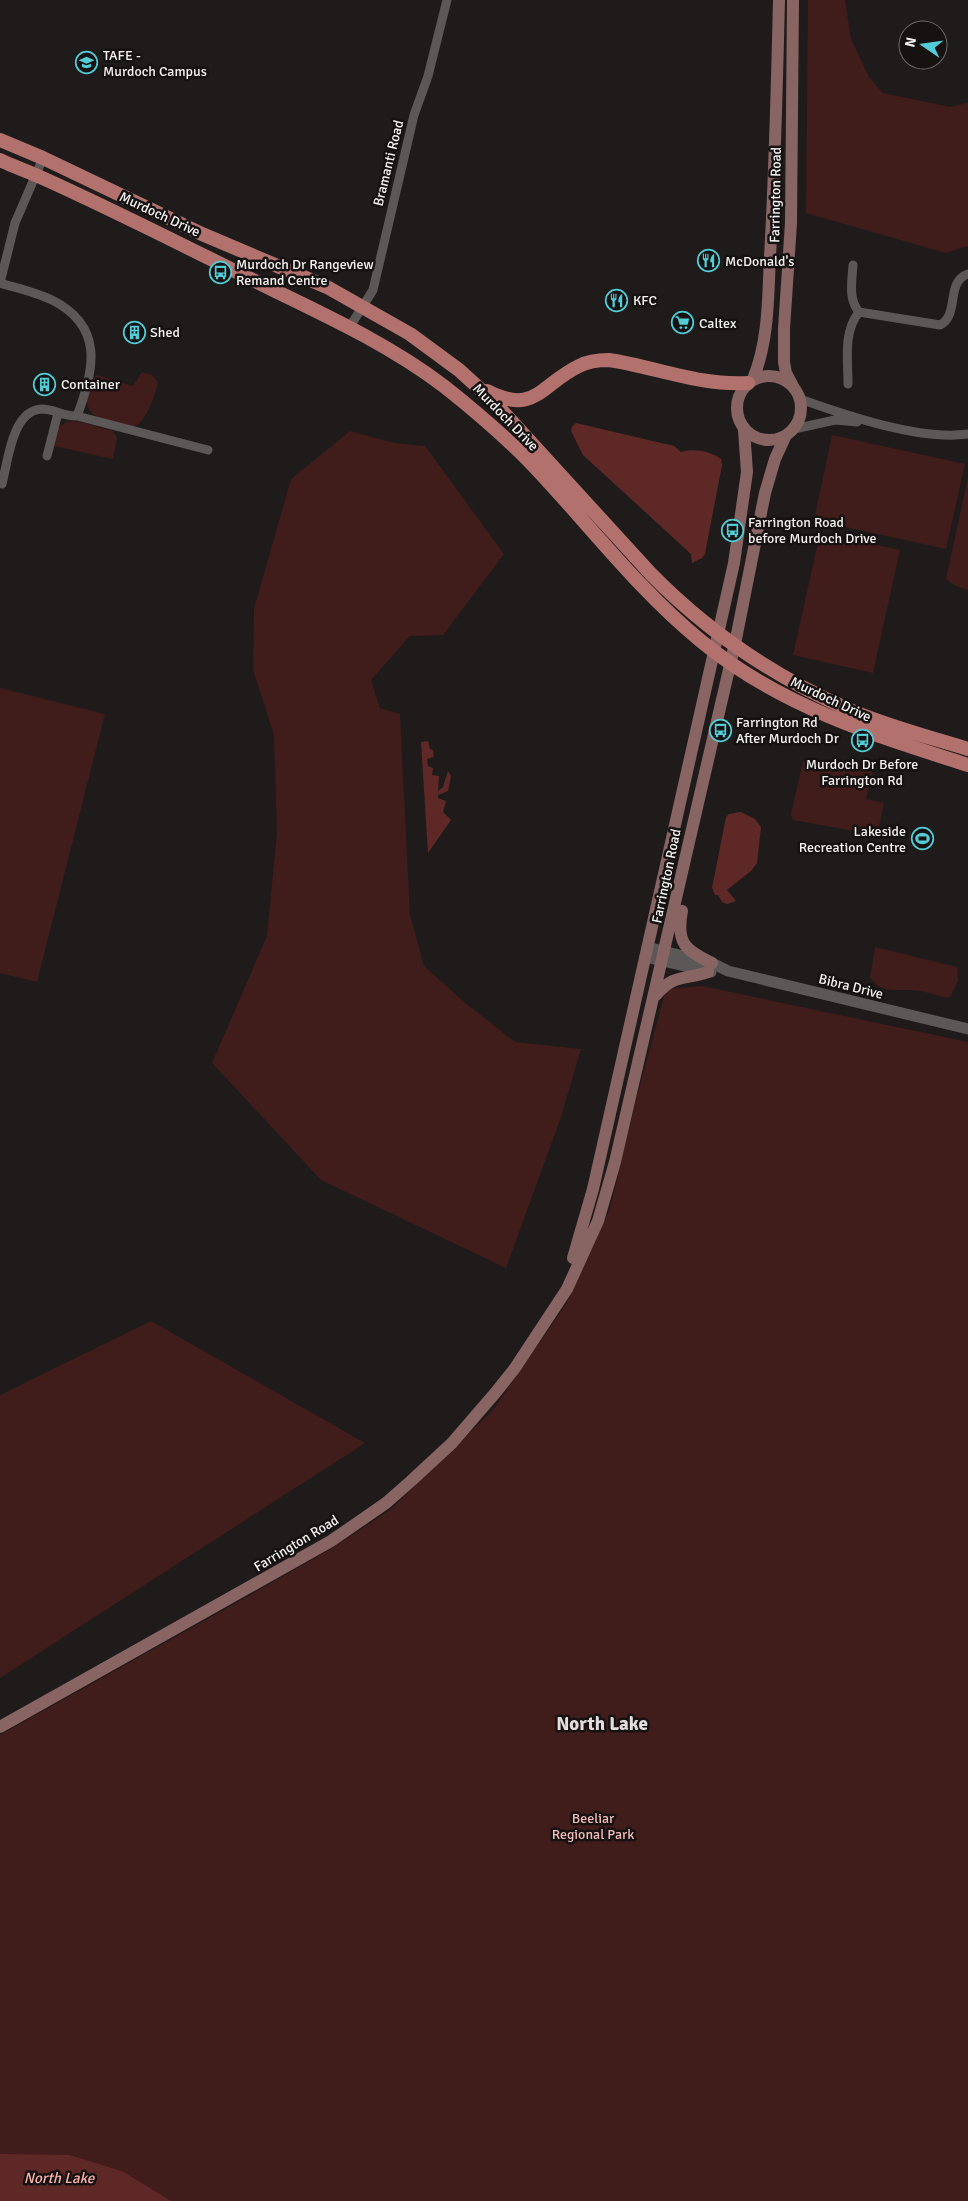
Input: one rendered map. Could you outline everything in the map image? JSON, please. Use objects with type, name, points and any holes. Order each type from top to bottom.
[{"type":"main road","name":"Farrington Road","points":[[750,381],[760,361],[766,331],[772,224],[779,0]]},
{"type":"main road","name":"Farrington Road","points":[[793,0],[791,223],[784,329],[786,373],[797,393]]},
{"type":"main road","name":"Murdoch Drive","points":[[0,140],[43,158],[202,234],[327,287],[422,343],[477,386],[504,412],[651,574],[708,625],[765,665],[803,687],[853,711],[968,749]]},
{"type":"main road","name":"Murdoch Drive","points":[[0,160],[36,175],[349,328],[429,376],[489,423],[530,462],[655,599],[704,644],[761,682],[813,711],[848,726],[968,765]]},
{"type":"main road","points":[[477,386],[501,398],[514,401],[528,399],[579,366],[594,361],[609,360],[699,381],[725,384],[750,381],[762,376],[780,377],[797,393],[800,414],[790,432],[772,440],[764,440],[750,435],[744,430],[738,418],[737,402],[739,395],[750,381]]},
{"type":"main road","name":"Farrington Road","points":[[550,1314],[580,1239],[734,563],[747,472],[744,430]]},
{"type":"main road","name":"Farrington Road","points":[[0,1727],[331,1541],[386,1503],[452,1443],[474,1418],[515,1368],[567,1289],[598,1221],[615,1162],[752,568],[765,493],[775,459],[790,432]]},
{"type":"main road","points":[[683,788],[687,794],[691,793],[706,738],[715,728]]},
{"type":"main road","points":[[654,998],[670,981],[694,977],[710,968],[684,946],[680,935],[680,924],[690,864],[692,829]]},
{"type":"street","name":"Bramanti Road","points":[[349,328],[373,290],[414,114],[428,76],[447,0]]},
{"type":"street","points":[[43,158],[15,223],[0,283],[51,299],[74,314],[90,338],[92,360],[77,416]]},
{"type":"street","points":[[853,265],[852,296],[854,305],[859,312],[940,325],[949,317],[956,283],[968,274]]},
{"type":"street","points":[[848,384],[849,332],[859,312]]},
{"type":"street","points":[[797,393],[839,413],[880,423],[936,434],[968,434]]},
{"type":"street","points":[[2,484],[16,427],[28,413],[42,409],[77,416],[208,450]]},
{"type":"street","points":[[48,456],[58,413]]},
{"type":"street","points":[[790,432],[836,420],[880,423]]},
{"type":"street","name":"Bibra Drive","points":[[646,952],[968,1029]]},
{"type":"green space","points":[[808,0],[845,0],[851,39],[869,77],[883,93],[950,107],[968,103],[968,246],[946,253],[806,213]]},
{"type":"green space","points":[[142,372],[152,375],[158,382],[149,409],[142,421],[137,425],[130,427],[113,423],[102,419],[89,409],[88,392],[92,381],[97,375],[133,386]]},
{"type":"green space","points":[[68,421],[80,422],[113,431],[117,438],[113,459],[54,446],[58,428]]},
{"type":"green space","points":[[350,431],[394,443],[425,446],[504,554],[443,635],[410,636],[371,680],[380,708],[400,714],[410,915],[424,966],[463,1001],[515,1042],[581,1049],[561,1117],[506,1268],[321,1180],[212,1063],[267,936],[277,833],[274,735],[253,670],[254,609],[291,479]]},
{"type":"green space","points":[[832,435],[965,464],[946,549],[814,520]]},
{"type":"green space","points":[[968,477],[968,590],[954,585],[946,579]]},
{"type":"green space","points":[[820,533],[900,550],[873,673],[793,655]]},
{"type":"green space","points":[[0,688],[105,714],[37,982],[0,973]]},
{"type":"green space","points":[[806,760],[820,760],[873,768],[866,799],[884,803],[878,831],[865,833],[793,820],[791,814],[803,762]]},
{"type":"green space","points":[[875,947],[957,967],[958,981],[951,996],[948,998],[921,991],[893,990],[880,987],[870,977]]},
{"type":"green space","name":"Beeliar Regional Park","points":[[702,986],[968,1042],[968,2201],[0,2201],[0,1735],[329,1550],[390,1510],[493,1410],[566,1304],[610,1209],[634,1108],[666,989]]},
{"type":"green space","points":[[151,1321],[365,1443],[0,1678],[0,1395]]},
{"type":"water","points":[[576,423],[674,446],[681,452],[690,450],[707,452],[721,459],[722,465],[705,554],[702,558],[692,563],[691,554],[583,455],[571,431]]},
{"type":"water","points":[[428,741],[430,749],[433,750],[434,757],[427,759],[428,766],[433,768],[432,775],[439,776],[438,791],[443,787],[448,771],[451,776],[448,791],[438,795],[438,798],[446,801],[443,812],[451,820],[428,853],[421,742]]},
{"type":"water","points":[[741,812],[755,819],[761,827],[757,863],[751,871],[727,890],[736,901],[727,904],[722,902],[718,895],[715,895],[712,888],[726,817],[729,814]]},
{"type":"water","name":"North Lake","points":[[0,2154],[69,2155],[122,2171],[171,2201],[0,2201]]},
{"type":"place","name":"TAFE - Murdoch Campus","points":[[87,63]]},
{"type":"place","name":"McDonald's","points":[[709,261]]},
{"type":"place","name":"Murdoch Dr Rangeview Remand Centre","points":[[220,272]]},
{"type":"place","name":"KFC","points":[[617,300]]},
{"type":"place","name":"Caltex","points":[[683,323]]},
{"type":"place","name":"Shed","points":[[134,332]]},
{"type":"place","name":"Container","points":[[45,384]]},
{"type":"place","name":"Farrington Road before Murdoch Drive","points":[[732,530]]},
{"type":"place","name":"Farrington Rd After Murdoch Dr","points":[[720,730]]},
{"type":"place","name":"Murdoch Dr Before Farrington Rd","points":[[862,741]]},
{"type":"place","name":"Lakeside Recreation Centre","points":[[922,839]]},
{"type":"district","name":"North Lake","points":[[602,1723]]}]
